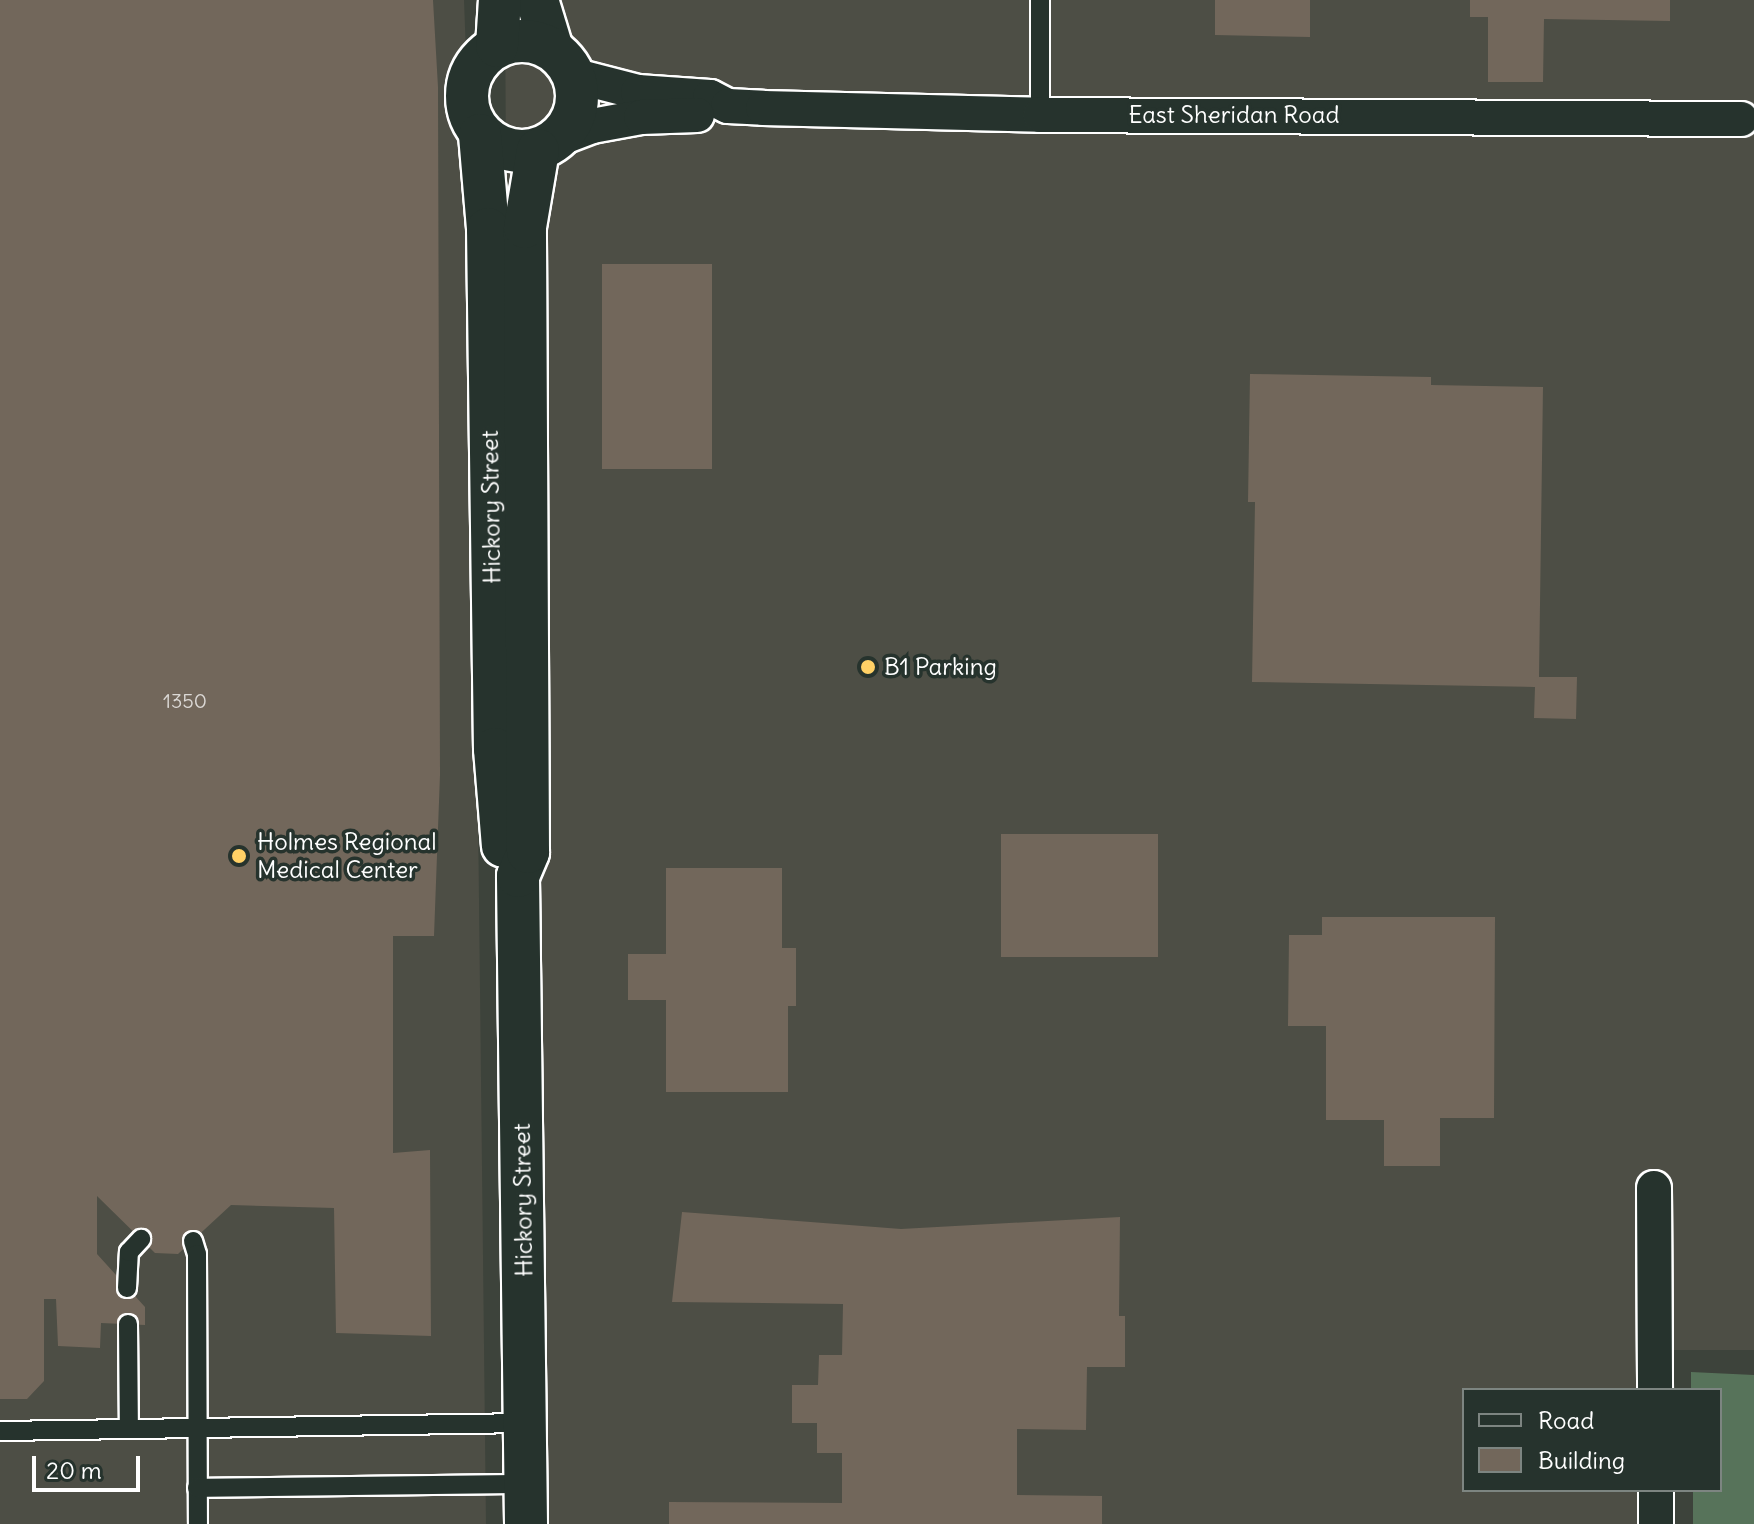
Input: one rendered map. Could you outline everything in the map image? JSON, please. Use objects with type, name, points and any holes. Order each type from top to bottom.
[{"type":"street","points":[[497,46],[500,0]]},
{"type":"street","points":[[537,0],[562,62],[575,109],[550,144],[505,149],[480,135],[471,114],[468,85],[477,62],[497,46],[527,41],[562,62]]},
{"type":"street","name":"East Sheridan Road","points":[[562,62],[638,92],[710,97],[728,106],[1040,115],[1741,119]]},
{"type":"street","name":"East Sheridan Road","points":[[550,144],[592,126],[641,117],[711,114],[728,106]]},
{"type":"street","name":"Hickory Street","points":[[480,135],[510,514]]},
{"type":"street","name":"Hickory Street","points":[[526,1504],[518,876],[528,852],[512,738],[510,514],[525,227],[550,144]]},
{"type":"street","points":[[1654,1188],[1655,1388]]},
{"type":"street","points":[[1656,1492],[1656,1524]]},
{"type":"lane","points":[[1040,0],[1040,115]]},
{"type":"lane","points":[[127,1288],[129,1252],[141,1239]]},
{"type":"lane","points":[[193,1241],[197,1254],[198,1524]]},
{"type":"lane","points":[[128,1324],[129,1429]]},
{"type":"lane","points":[[0,1431],[526,1423]]},
{"type":"lane","points":[[197,1488],[526,1504]]},
{"type":"shaded area","name":"Holmes Regional Medical Center","points":[[0,0],[464,0],[471,188],[486,1524],[0,1524]]},
{"type":"shaded area","points":[[505,0],[1754,0],[1754,1350],[1656,1350],[1653,1388],[1462,1388],[1462,1492],[1647,1492],[1645,1524],[514,1524]]},
{"type":"green space","points":[[1691,1372],[1754,1375],[1754,1524],[1693,1524],[1693,1492],[1722,1492],[1722,1388],[1691,1388]]},
{"type":"building","name":"Holmes Regional Medical Center","points":[[0,0],[433,0],[438,87],[440,775],[434,936],[393,936],[393,1153],[430,1150],[431,1336],[336,1333],[334,1208],[231,1205],[178,1254],[155,1253],[97,1196],[97,1254],[145,1307],[145,1325],[101,1323],[100,1348],[58,1346],[56,1299],[44,1299],[44,1381],[27,1399],[0,1399]]},
{"type":"building","points":[[1215,0],[1310,0],[1310,37],[1215,35]]},
{"type":"building","points":[[1470,0],[1670,0],[1670,21],[1544,19],[1543,82],[1488,82],[1488,17],[1470,17]]},
{"type":"building","points":[[602,264],[712,264],[712,469],[602,469]]},
{"type":"building","points":[[1250,374],[1431,377],[1431,385],[1543,387],[1539,677],[1577,677],[1576,719],[1534,718],[1535,687],[1252,682],[1255,502],[1248,502]]},
{"type":"building","points":[[1001,834],[1158,834],[1158,957],[1001,957]]},
{"type":"building","points":[[666,868],[782,868],[782,948],[796,948],[796,1006],[788,1006],[788,1092],[666,1092],[666,1000],[628,1000],[628,954],[666,954]]},
{"type":"building","points":[[1322,917],[1495,917],[1494,1118],[1440,1118],[1440,1166],[1384,1166],[1384,1120],[1326,1120],[1326,1026],[1288,1026],[1289,935],[1322,935]]},
{"type":"building","points":[[682,1212],[901,1229],[1120,1217],[1119,1316],[1125,1316],[1125,1367],[1087,1367],[1086,1430],[1017,1429],[1017,1495],[1102,1496],[1102,1524],[669,1524],[669,1502],[842,1503],[842,1453],[817,1453],[817,1423],[792,1423],[792,1385],[818,1385],[819,1355],[842,1355],[843,1304],[672,1302]]},
{"type":"place","name":"B1 Parking","points":[[868,667]]},
{"type":"place","name":"Holmes Regional Medical Center","points":[[239,856]]}]
